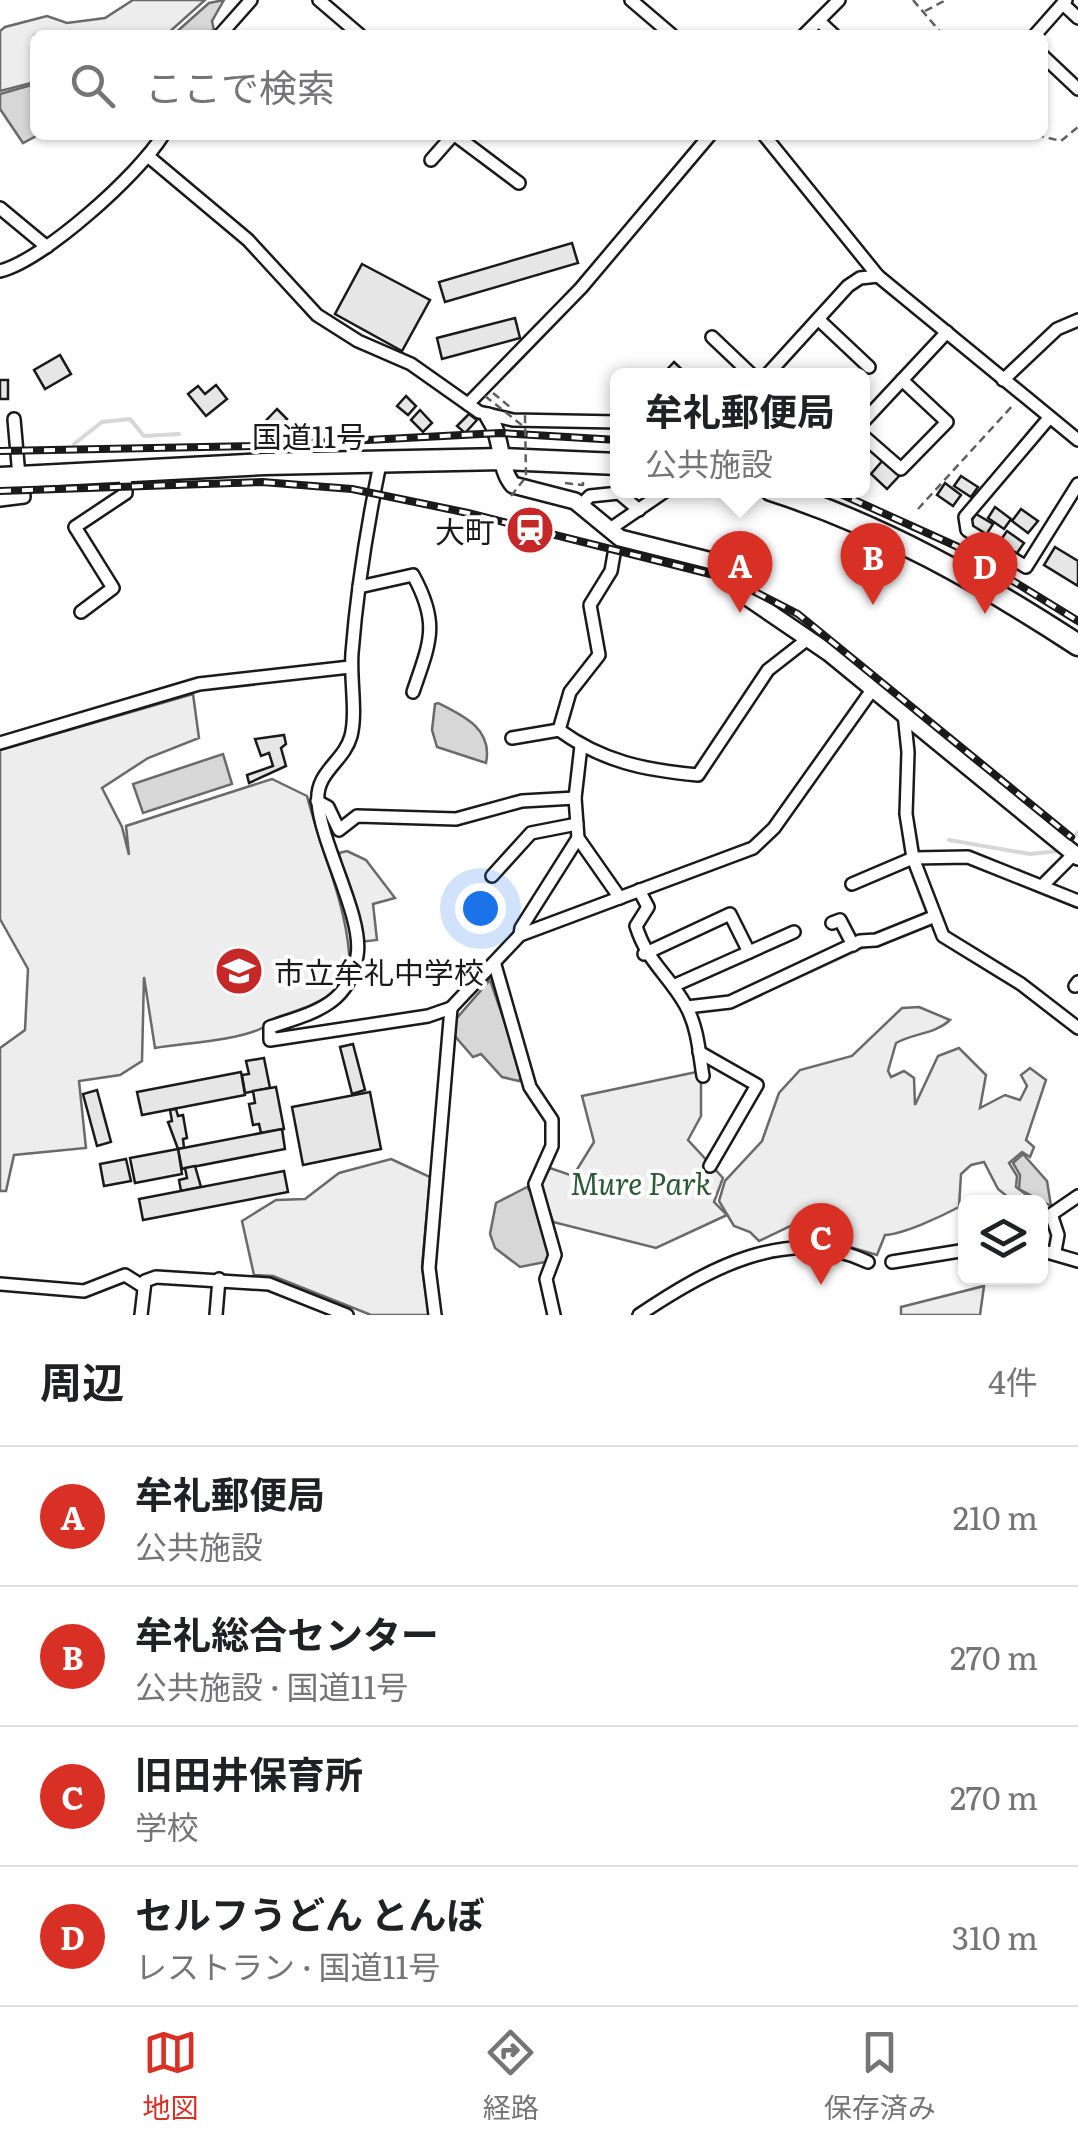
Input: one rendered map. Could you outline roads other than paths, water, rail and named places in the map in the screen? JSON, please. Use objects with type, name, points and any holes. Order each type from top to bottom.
[{"type":"highway","name":"国道11号","points":[[14,476],[503,459],[610,464]]},
{"type":"highway","points":[[792,498],[882,530],[953,567],[1078,645]]},
{"type":"street","points":[[224,30],[251,0]]},
{"type":"street","points":[[319,0],[354,30]]},
{"type":"street","points":[[631,0],[666,30]]},
{"type":"street","points":[[809,30],[839,0]]},
{"type":"street","points":[[1040,30],[1065,2],[1078,18]]},
{"type":"street","points":[[819,21],[829,30]]},
{"type":"street","points":[[1048,61],[1078,89]]},
{"type":"street","points":[[0,271],[24,264],[47,247],[149,158],[160,140]]},
{"type":"street","points":[[432,160],[450,140]]},
{"type":"street","points":[[461,140],[519,182]]},
{"type":"street","points":[[468,404],[582,288],[706,140]]},
{"type":"street","points":[[768,140],[878,276],[1078,440]]},
{"type":"street","points":[[149,158],[248,240],[317,315],[358,341],[411,364],[488,416],[500,433],[503,459],[513,485],[581,504],[620,538],[720,563],[741,593],[809,638],[1076,855],[1043,885]]},
{"type":"street","points":[[0,208],[47,247]]},
{"type":"street","points":[[773,368],[848,286],[860,278],[878,276]]},
{"type":"street","points":[[818,319],[868,366]]},
{"type":"street","points":[[1002,380],[1057,329],[1078,320]]},
{"type":"street","points":[[870,414],[947,332]]},
{"type":"street","points":[[712,338],[744,368]]},
{"type":"street","points":[[870,442],[902,470],[947,422],[902,380]]},
{"type":"street","points":[[488,416],[610,422]]},
{"type":"street","points":[[1049,418],[965,517],[968,530],[1026,567],[1078,484]]},
{"type":"street","points":[[0,500],[24,497],[14,476],[14,419]]},
{"type":"street","points":[[380,464],[358,587],[350,668],[351,738],[321,778],[318,801],[331,858],[342,880],[358,954],[341,996],[331,1006],[270,1027],[270,1040],[451,1008],[520,935],[753,848],[774,828],[872,690]]},
{"type":"street","points":[[81,612],[113,588],[75,527],[126,494],[124,470]]},
{"type":"street","points":[[581,504],[590,496],[610,494]]},
{"type":"street","points":[[625,498],[639,510]]},
{"type":"street","points":[[610,529],[656,498]]},
{"type":"street","points":[[559,730],[570,692],[598,655],[590,605],[611,571],[614,554]]},
{"type":"street","points":[[358,587],[413,575],[425,598],[432,628],[413,692]]},
{"type":"street","points":[[512,738],[559,730],[581,746],[621,764],[698,775],[768,670],[809,638]]},
{"type":"street","points":[[0,742],[199,684],[350,668]]},
{"type":"street","points":[[904,714],[908,752],[906,814],[914,858],[943,936],[1021,984],[1078,1028]]},
{"type":"street","points":[[581,746],[575,798],[577,831],[620,898]]},
{"type":"street","points":[[318,801],[328,807],[339,830],[357,816],[456,819],[522,801],[575,798]]},
{"type":"street","points":[[492,876],[531,832],[577,831]]},
{"type":"street","points":[[520,935],[577,831]]},
{"type":"street","points":[[852,884],[914,858],[968,857],[1078,901]]},
{"type":"street","points":[[639,890],[648,907],[636,926],[644,954],[687,1008],[704,1076]]},
{"type":"street","points":[[644,954],[730,914],[749,952]]},
{"type":"street","points":[[687,1008],[730,1002],[852,945],[933,917]]},
{"type":"street","points":[[832,923],[840,920],[852,945]]},
{"type":"street","points":[[672,986],[794,932]]},
{"type":"street","points":[[495,965],[530,1087],[552,1120],[554,1132],[536,1184],[555,1254],[546,1279],[554,1315]]},
{"type":"street","points":[[435,1315],[429,1268],[451,1008]]},
{"type":"street","points":[[699,1052],[757,1085],[710,1166]]},
{"type":"street","points":[[1055,1252],[1058,1234],[1047,1219],[1078,1196]]},
{"type":"street","points":[[639,1315],[737,1258],[823,1247],[868,1262]]},
{"type":"street","points":[[892,1262],[958,1251]]},
{"type":"street","points":[[1048,1251],[1078,1260]]},
{"type":"street","points":[[0,1284],[84,1292],[126,1275],[144,1288]]},
{"type":"street","points":[[142,1315],[145,1281],[156,1278],[268,1284],[348,1315]]},
{"type":"street","points":[[216,1315],[219,1280]]},
{"type":"waterway","points":[[74,444],[102,422],[130,419],[144,436],[179,434]]},
{"type":"waterway","points":[[1070,842],[1078,832]]},
{"type":"waterway","points":[[949,840],[1030,854],[1059,851]]},
{"type":"waterway","points":[[910,867],[927,914]]},
{"type":"waterway","points":[[767,991],[865,947]]},
{"type":"railway","points":[[0,451],[254,446],[500,433],[610,440]]},
{"type":"railway","points":[[0,491],[262,482],[352,489],[468,513],[730,579],[798,614],[1071,837]]},
{"type":"railway","points":[[850,498],[956,546],[1078,621]]},
{"type":"place","name":"大町","points":[[530,530]]},
{"type":"place","name":"牟礼総合センター","points":[[873,605]]},
{"type":"place","name":"牟礼郵便局","points":[[740,613]]},
{"type":"place","name":"セルフうどん とんぼ","points":[[985,614]]},
{"type":"place","name":"市立牟礼中学校","points":[[239,971]]},
{"type":"place","name":"旧田井保育所","points":[[821,1285]]},
{"type":"park label","name":"Mure Park","points":[[641,1182]]}]
